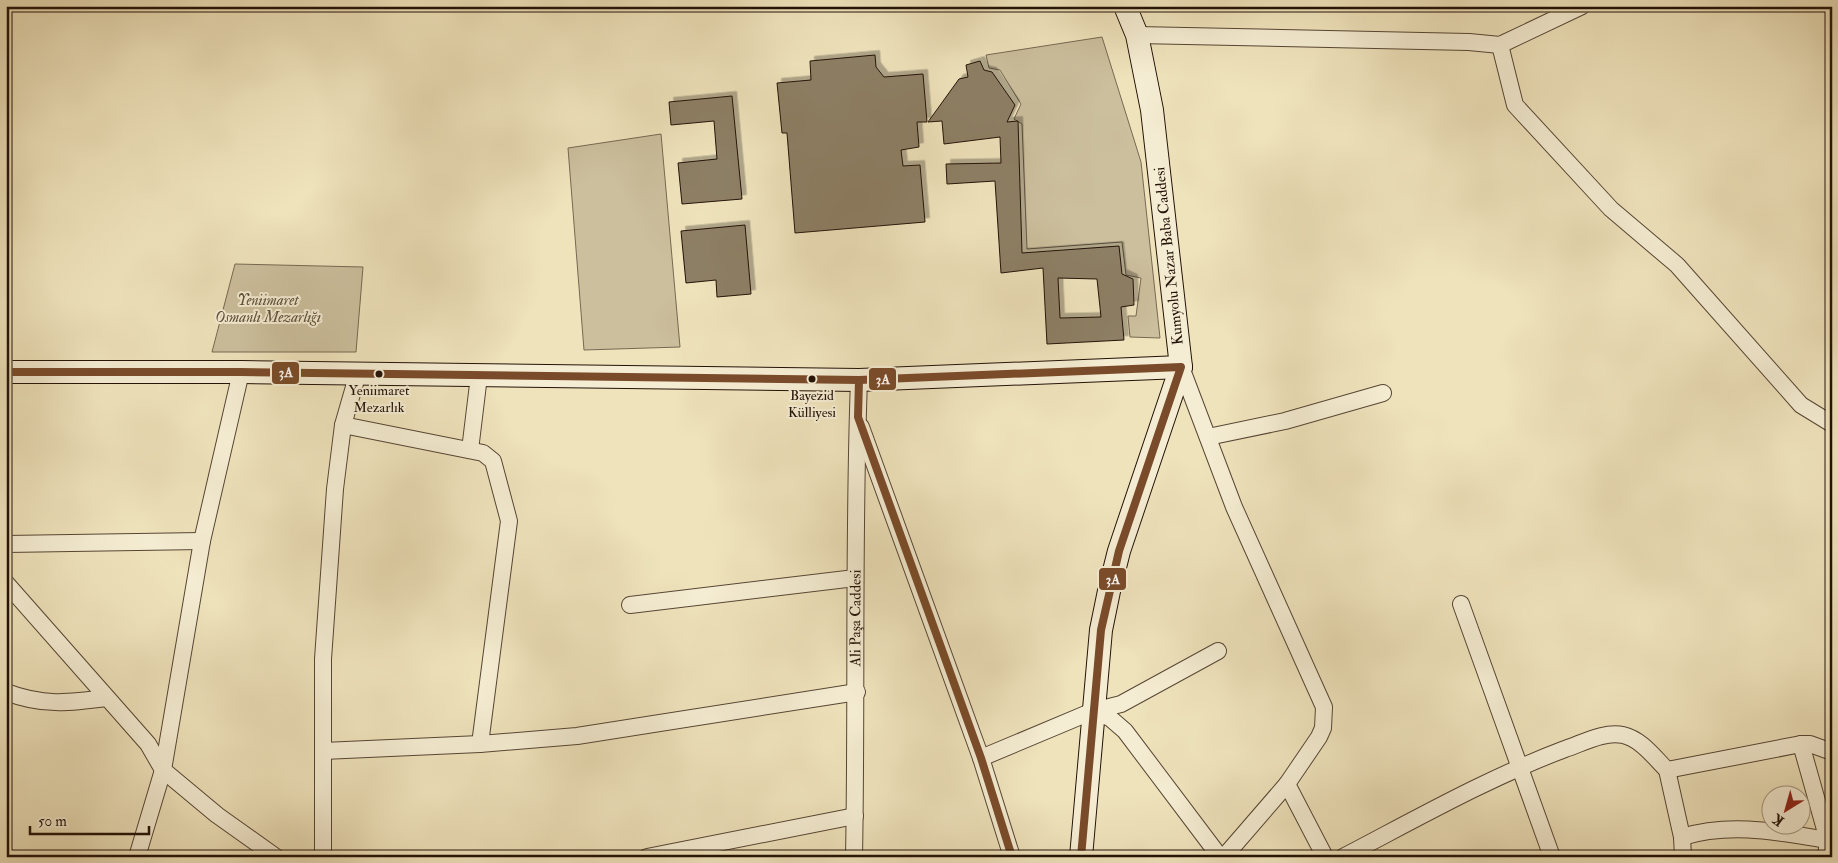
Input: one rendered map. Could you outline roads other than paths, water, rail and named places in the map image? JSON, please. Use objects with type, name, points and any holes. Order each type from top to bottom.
[{"type":"street","name":"Kumyolu Nazar Baba Caddesi","points":[[1081,857],[1101,630],[1119,551],[1181,367],[1152,110],[1137,35],[1125,6]]},
{"type":"street","points":[[1137,35],[1500,44],[1582,6]]},
{"type":"street","points":[[1500,44],[1515,106],[1611,209],[1677,265],[1801,405],[1832,424]]},
{"type":"street","points":[[6,372],[241,372],[859,380],[1181,367],[1234,507],[1324,707],[1324,723],[1319,737],[1288,784],[1224,857]]},
{"type":"street","points":[[137,857],[163,770],[202,541],[241,372]]},
{"type":"street","points":[[323,857],[324,659],[336,489],[343,425],[358,374]]},
{"type":"street","points":[[470,450],[479,376]]},
{"type":"street","name":"Ali Paşa Caddesi","points":[[854,857],[857,692],[854,578],[859,380]]},
{"type":"street","points":[[1208,437],[1285,421],[1383,393]]},
{"type":"street","points":[[858,417],[981,758],[1012,857]]},
{"type":"street","points":[[343,425],[483,453],[493,461],[509,521],[480,744]]},
{"type":"street","points":[[6,544],[202,541]]},
{"type":"street","points":[[630,605],[854,578]]},
{"type":"street","points":[[6,582],[148,744],[163,770],[217,815],[276,857]]},
{"type":"street","points":[[1461,604],[1518,767],[1552,857]]},
{"type":"street","points":[[981,758],[1093,711],[1121,704],[1218,651]]},
{"type":"street","points":[[6,692],[46,703],[72,703],[106,698]]},
{"type":"street","points":[[323,751],[480,744],[577,736],[857,692]]},
{"type":"street","points":[[1093,711],[1110,718],[1124,731],[1220,857]]},
{"type":"street","points":[[1343,857],[1518,767],[1598,737],[1621,734],[1641,744],[1667,770],[1682,837],[1683,857]]},
{"type":"street","points":[[1667,770],[1801,744],[1810,744],[1832,752]]},
{"type":"street","points":[[1801,744],[1828,840],[1826,857]]},
{"type":"street","points":[[1288,784],[1325,857]]},
{"type":"street","points":[[647,857],[855,816]]},
{"type":"street","points":[[1682,837],[1710,830],[1739,828],[1828,840]]},
{"type":"place","name":"Yeniimaret Mezarlık","points":[[379,374]]},
{"type":"place","name":"Bayezid Külliyesi","points":[[812,379]]},
{"type":"park label","name":"Yeniimaret Osmanlı Mezarlığı","points":[[268,308]]}]
